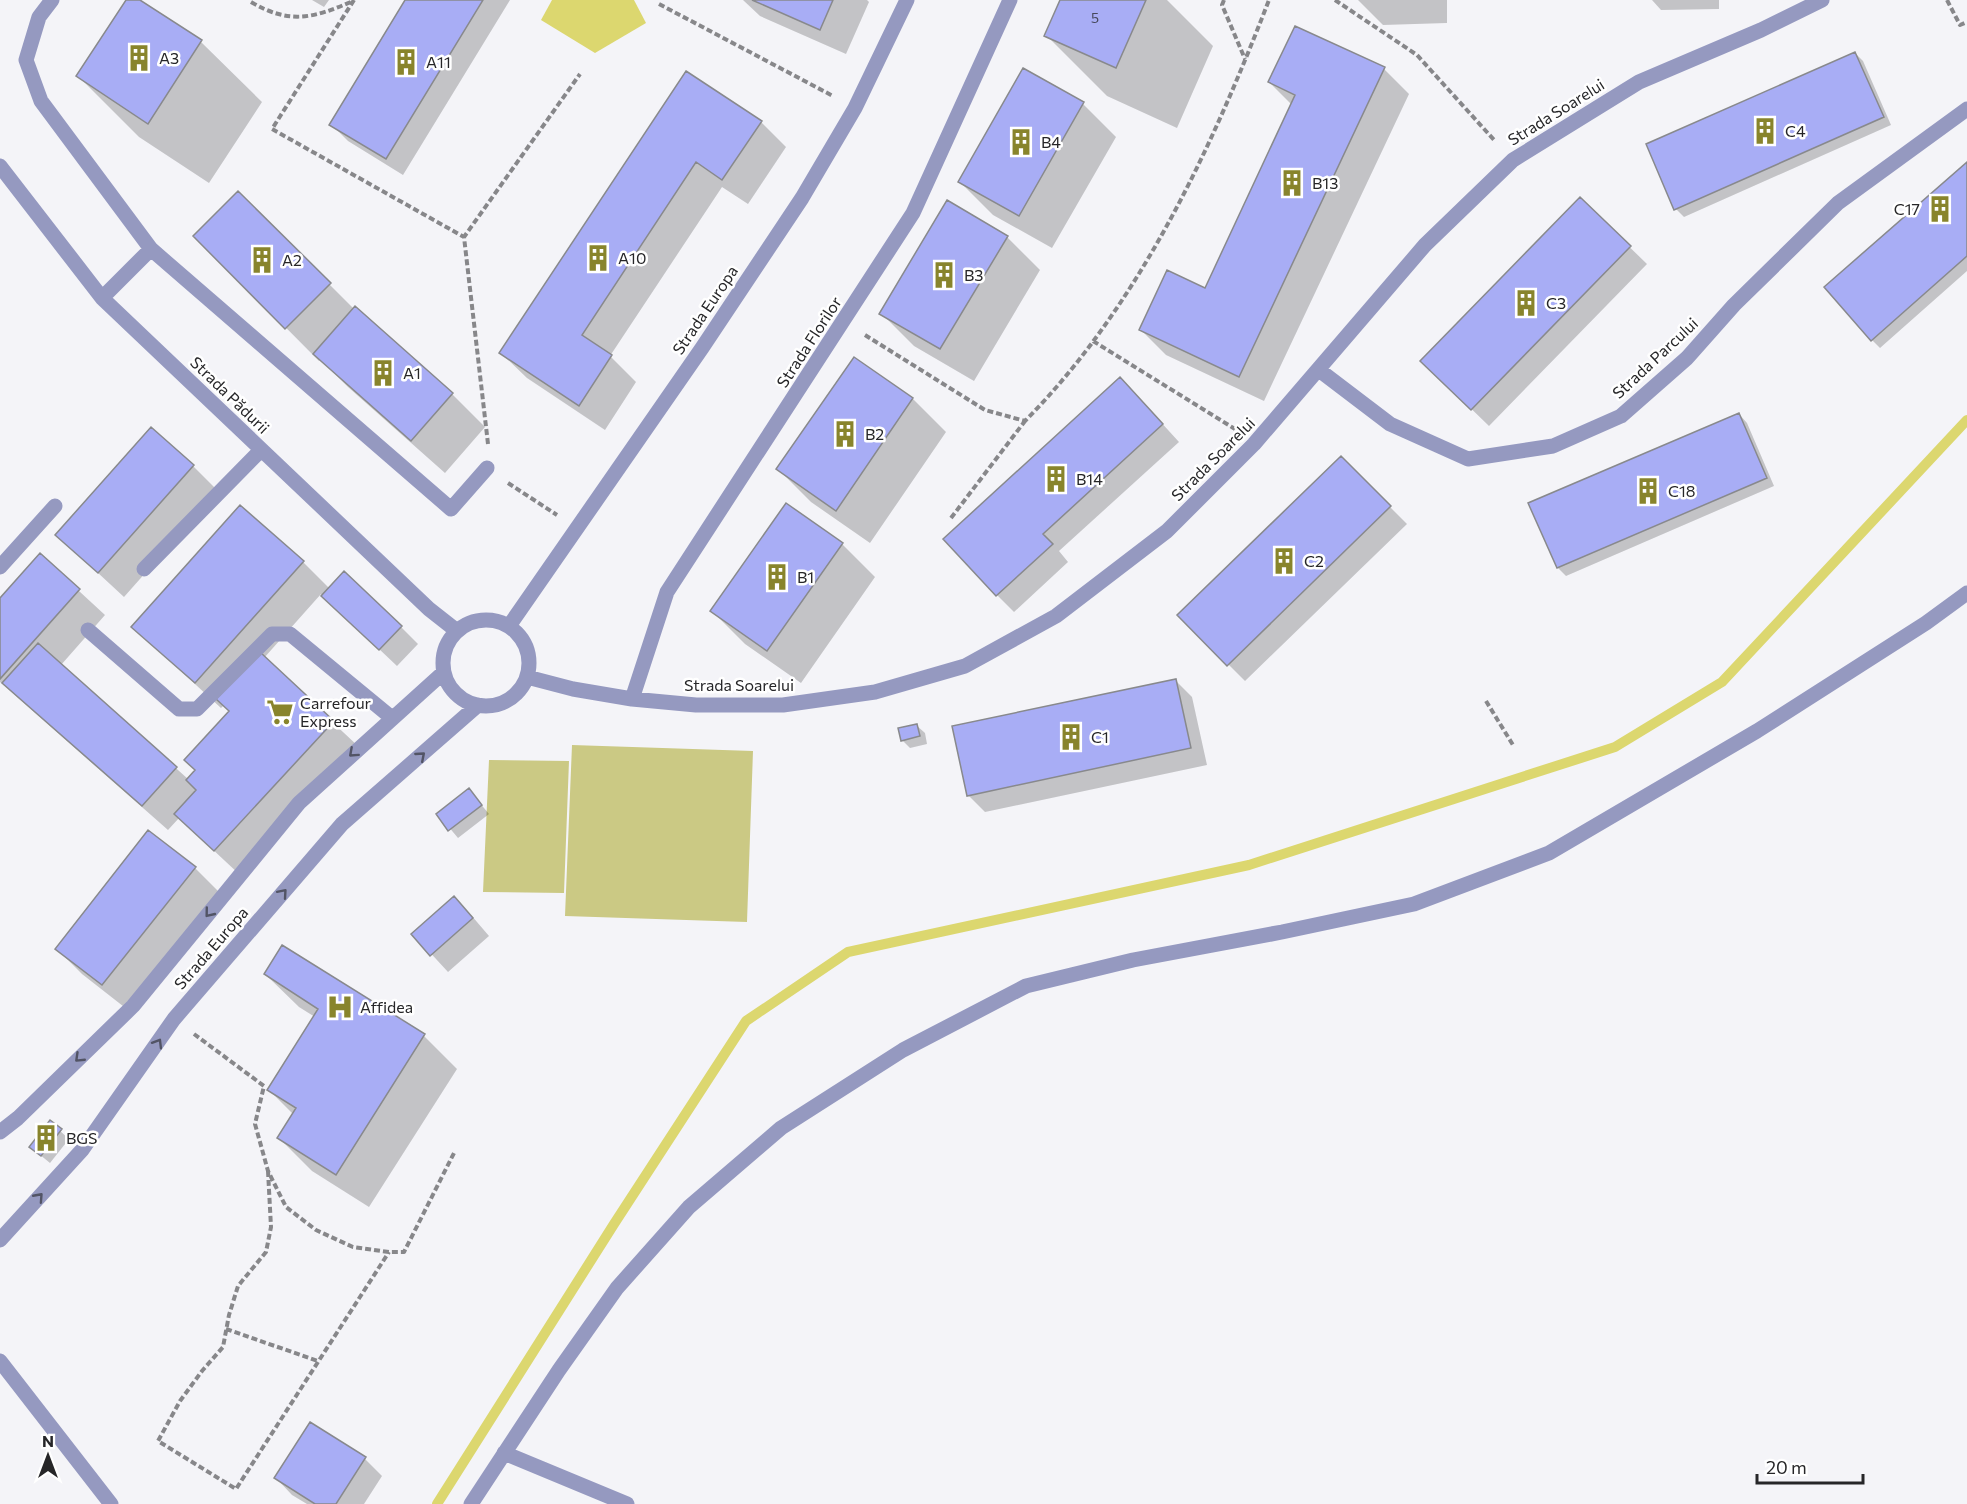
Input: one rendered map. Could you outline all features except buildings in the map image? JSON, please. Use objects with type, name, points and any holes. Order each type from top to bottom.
[{"type":"street","points":[[52,0],[39,17],[26,60],[41,101],[151,249],[451,509],[487,468]]},
{"type":"street","name":"Strada Europa","points":[[509,626],[577,530],[802,198],[855,108],[907,0]]},
{"type":"street","name":"Strada Florilor","points":[[632,699],[667,592],[914,213],[1010,0]]},
{"type":"street","name":"Strada Soarelui","points":[[527,677],[573,689],[632,699],[696,705],[783,705],[876,692],[965,666],[1056,616],[1158,538],[1254,444],[1425,245],[1513,160],[1639,82],[1761,30],[1822,0]]},
{"type":"street","name":"Strada Parcului","points":[[1319,370],[1390,424],[1468,459],[1553,446],[1621,416],[1687,358],[1734,305],[1838,203],[1967,109]]},
{"type":"street","name":"Strada Pădurii","points":[[0,166],[102,298],[429,609],[457,631]]},
{"type":"street","points":[[102,298],[151,249]]},
{"type":"street","points":[[144,569],[261,450]]},
{"type":"street","points":[[0,567],[55,506]]},
{"type":"street","points":[[471,1504],[559,1370],[617,1288],[689,1207],[781,1128],[903,1050],[1026,986],[1132,960],[1414,904],[1550,853],[1757,731],[1926,623],[1967,592]]},
{"type":"street","points":[[496,620],[509,626],[523,640],[529,658],[527,677],[519,690],[508,700],[494,705],[478,705],[466,701],[448,684],[444,672],[443,657],[448,643],[457,631],[468,623],[496,620]]},
{"type":"street","points":[[88,630],[179,709],[197,709],[272,634],[290,634],[392,718]]},
{"type":"street","name":"Strada Europa","points":[[0,1132],[18,1118],[133,1006],[299,803],[444,672]]},
{"type":"street","name":"Strada Europa","points":[[0,1240],[82,1149],[174,1019],[342,824],[478,705]]},
{"type":"street","points":[[0,1361],[111,1504]]},
{"type":"street","points":[[504,1453],[627,1504]]},
{"type":"path","points":[[251,2],[280,16],[301,16],[326,13],[354,0]]},
{"type":"path","points":[[354,0],[272,129],[464,237]]},
{"type":"path","points":[[1224,0],[1222,5],[1246,60]]},
{"type":"path","points":[[951,518],[1025,421],[1057,389],[1146,264],[1219,121],[1269,0]]},
{"type":"path","points":[[1335,0],[1416,55],[1513,160]]},
{"type":"path","points":[[1947,0],[1960,25],[1967,22]]},
{"type":"path","points":[[659,4],[855,108]]},
{"type":"path","points":[[577,530],[487,468],[489,441],[464,237],[580,74]]},
{"type":"path","points":[[843,323],[985,410],[1025,421]]},
{"type":"path","points":[[1093,341],[1230,424],[1254,444]]},
{"type":"path","points":[[1486,701],[1513,745]]},
{"type":"path","points":[[174,1019],[264,1086],[255,1124],[268,1171],[286,1207],[316,1230],[353,1247],[404,1252],[455,1151]]},
{"type":"path","points":[[268,1171],[271,1227],[266,1252],[238,1286],[226,1329],[224,1347],[202,1371],[180,1401],[158,1441],[236,1489],[389,1252]]},
{"type":"path","points":[[226,1329],[318,1361]]},
{"type":"shaded area","points":[[552,0],[634,0],[646,23],[595,53],[541,20]]},
{"type":"shaded area","points":[[572,745],[753,751],[747,922],[565,916]]},
{"type":"shaded area","points":[[489,760],[569,761],[564,893],[483,892]]},
{"type":"waterway","points":[[437,1504],[746,1021],[848,952],[1249,865],[1615,747],[1722,682],[1967,420]]},
{"type":"place","name":"A3","points":[[139,58]]},
{"type":"place","name":"A11","points":[[406,62]]},
{"type":"place","name":"C4","points":[[1765,131]]},
{"type":"place","name":"B4","points":[[1021,142]]},
{"type":"place","name":"B13","points":[[1292,183]]},
{"type":"place","name":"C17","points":[[1940,209]]},
{"type":"place","name":"A10","points":[[598,258]]},
{"type":"place","name":"A2","points":[[262,260]]},
{"type":"place","name":"B3","points":[[944,275]]},
{"type":"place","name":"C3","points":[[1526,303]]},
{"type":"place","name":"A1","points":[[383,373]]},
{"type":"place","name":"B2","points":[[845,434]]},
{"type":"place","name":"B14","points":[[1056,479]]},
{"type":"place","name":"C18","points":[[1648,491]]},
{"type":"place","name":"C2","points":[[1284,561]]},
{"type":"place","name":"B1","points":[[777,577]]},
{"type":"place","name":"Carrefour Express","points":[[280,712]]},
{"type":"place","name":"C1","points":[[1071,737]]},
{"type":"place","name":"Affidea","points":[[340,1007]]},
{"type":"place","name":"BGS","points":[[46,1138]]}]
